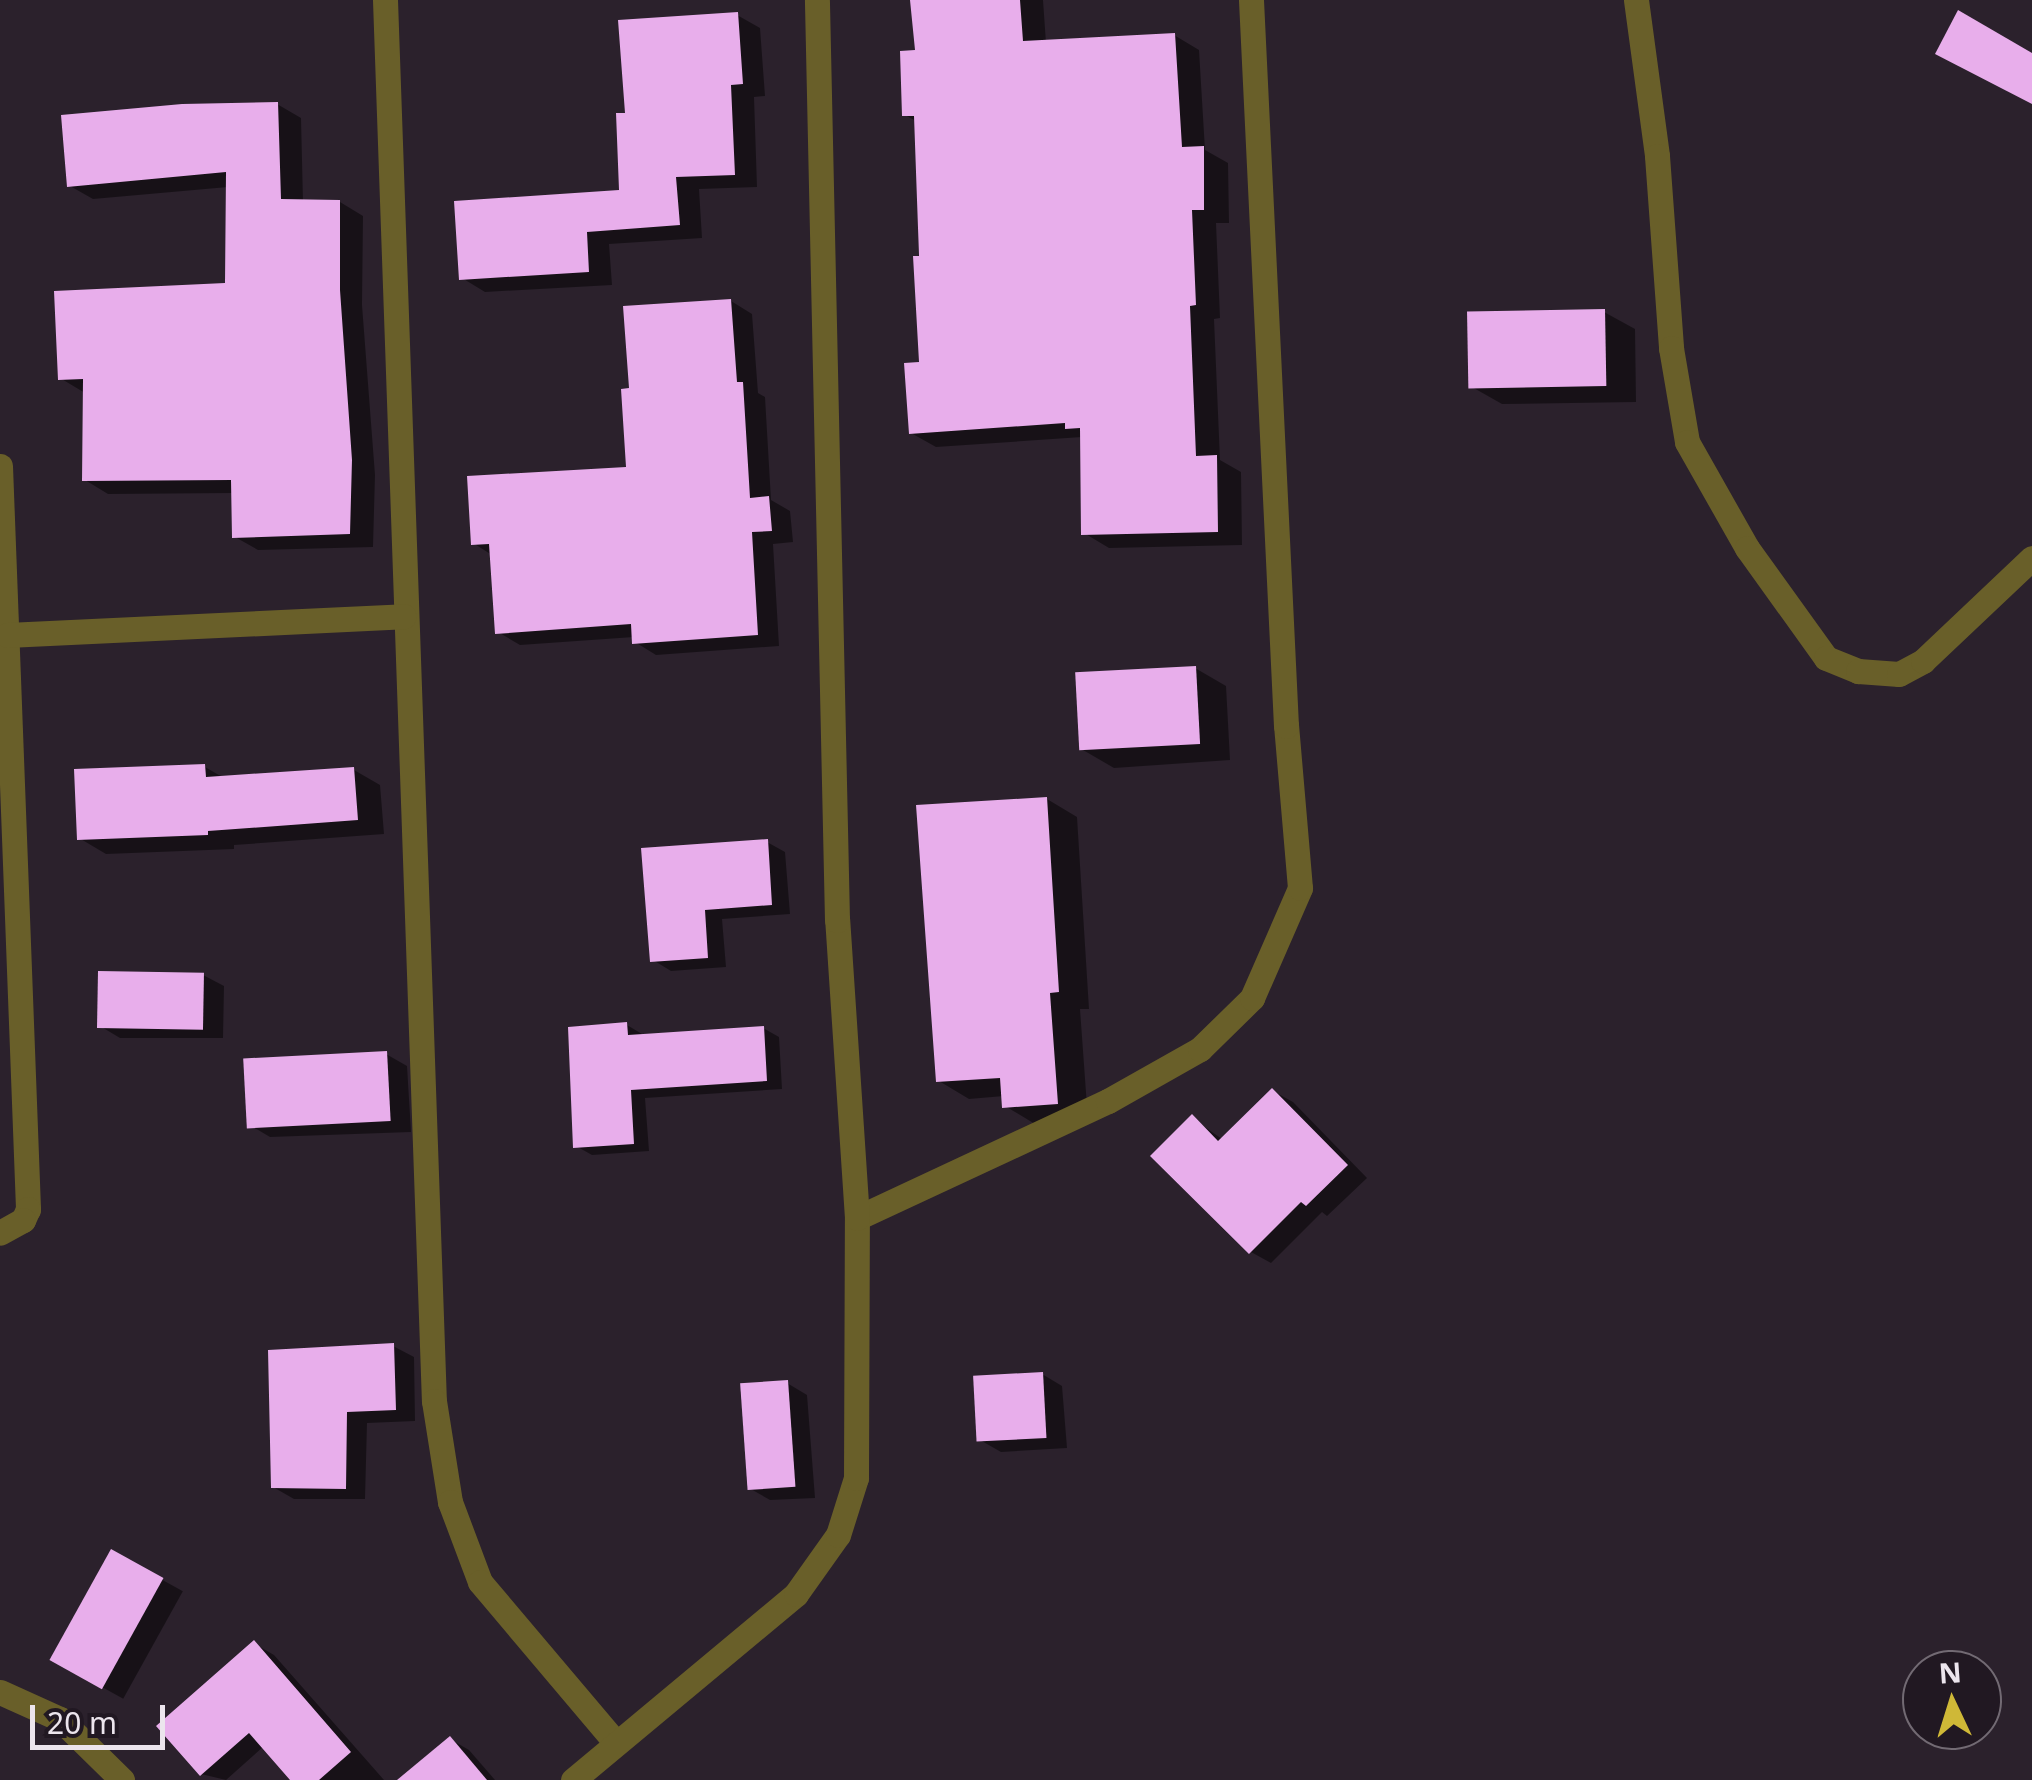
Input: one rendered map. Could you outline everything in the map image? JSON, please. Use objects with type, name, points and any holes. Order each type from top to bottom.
[{"type":"street","points":[[384,0],[434,1401],[450,1502],[480,1582],[615,1742]]},
{"type":"street","points":[[573,1780],[796,1594],[838,1536],[856,1478],[857,1218],[837,920],[816,0]]},
{"type":"street","points":[[857,1218],[1108,1100],[1200,1049],[1252,998],[1300,888],[1286,726],[1250,0]]},
{"type":"street","points":[[1636,0],[1657,156],[1671,348],[1686,442],[1748,548],[1826,658],[1858,671],[1899,674],[1924,661],[2032,558]]},
{"type":"street","points":[[0,466],[28,1209],[23,1220],[0,1232]]},
{"type":"street","points":[[7,636],[404,616]]},
{"type":"street","points":[[0,1692],[60,1719],[122,1780]]},
{"type":"building","points":[[910,0],[1020,0],[1023,41],[1175,33],[1182,147],[1204,146],[1204,210],[1192,210],[1196,305],[1190,306],[1196,456],[1217,455],[1218,532],[1081,535],[1080,428],[1065,429],[1065,423],[909,434],[904,363],[919,362],[913,256],[919,256],[914,116],[902,116],[900,51],[915,50]]},
{"type":"building","points":[[1958,10],[2032,53],[2032,104],[1935,54]]},
{"type":"building","points":[[738,12],[743,84],[731,85],[735,175],[676,177],[680,225],[587,232],[589,272],[459,280],[454,201],[619,190],[616,113],[625,113],[618,20]]},
{"type":"building","points":[[278,102],[281,199],[340,200],[340,290],[352,460],[350,534],[232,538],[231,480],[82,481],[83,379],[58,380],[54,291],[225,283],[226,172],[67,187],[61,115],[182,104]]},
{"type":"building","points":[[731,299],[737,382],[743,382],[750,498],[769,496],[772,531],[752,532],[758,635],[632,644],[631,624],[495,634],[489,544],[471,545],[467,476],[626,467],[621,389],[629,388],[623,306]]},
{"type":"building","points":[[1605,309],[1606,386],[1468,388],[1467,311]]},
{"type":"building","points":[[1196,666],[1200,744],[1079,750],[1075,672]]},
{"type":"building","points":[[205,764],[206,777],[354,767],[358,820],[208,831],[208,835],[77,840],[74,769]]},
{"type":"building","points":[[1047,797],[1059,992],[1050,993],[1058,1104],[1002,1108],[1000,1078],[936,1082],[916,805]]},
{"type":"building","points":[[768,839],[772,905],[705,910],[708,958],[650,962],[641,848]]},
{"type":"building","points":[[98,971],[204,973],[203,1030],[97,1028]]},
{"type":"building","points":[[627,1022],[628,1035],[764,1026],[767,1081],[631,1090],[634,1144],[573,1148],[568,1027]]},
{"type":"building","points":[[387,1051],[391,1121],[247,1128],[243,1059]]},
{"type":"building","points":[[1272,1088],[1348,1165],[1306,1206],[1301,1202],[1249,1254],[1150,1156],[1192,1114],[1218,1141]]},
{"type":"building","points":[[394,1343],[396,1410],[347,1412],[346,1489],[271,1488],[268,1350]]},
{"type":"building","points":[[1043,1372],[1046,1438],[977,1442],[973,1376]]},
{"type":"building","points":[[788,1380],[795,1487],[748,1490],[740,1383]]},
{"type":"building","points":[[111,1549],[163,1578],[102,1689],[49,1660]]},
{"type":"building","points":[[254,1640],[351,1752],[319,1780],[290,1780],[249,1733],[200,1776],[156,1726]]},
{"type":"building","points":[[450,1736],[487,1780],[397,1780]]}]
